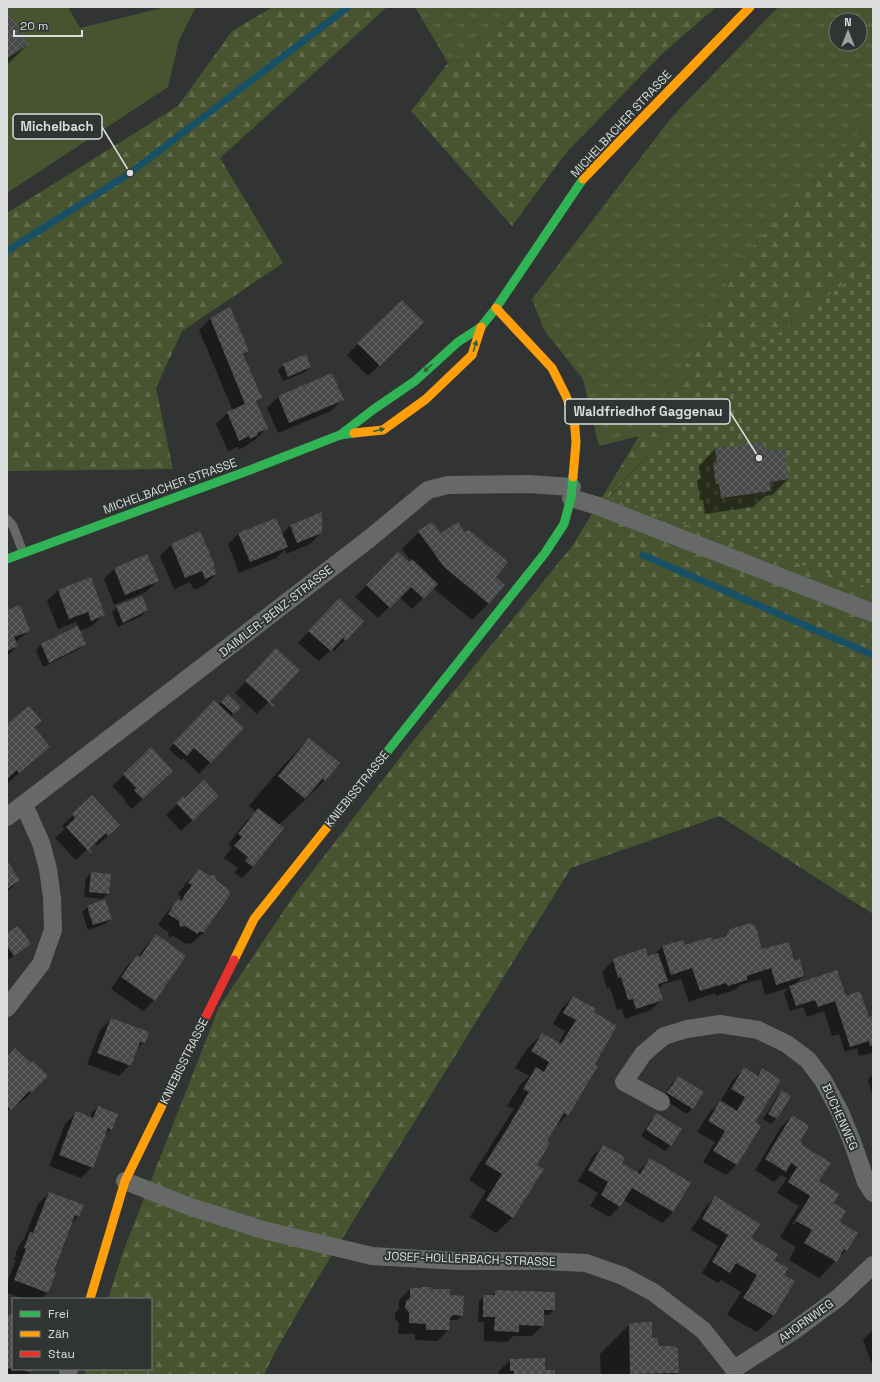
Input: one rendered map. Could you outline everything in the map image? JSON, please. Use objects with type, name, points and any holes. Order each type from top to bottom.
[{"type":"main road","name":"MICHELBACHER STRASSE","points":[[340,435],[415,380],[458,342],[481,327],[496,308],[584,178],[750,7]]},
{"type":"main road","name":"KNIEBISSTRASSE","points":[[90,1298],[125,1181],[254,919],[545,553],[564,524],[571,492],[576,442],[574,417],[566,396],[552,368],[496,308]]},
{"type":"main road","name":"MICHELBACHER STRASSE","points":[[7,559],[243,473],[340,435],[383,430],[426,399],[472,355],[481,327]]},
{"type":"street","name":"DAIMLER-BENZ-STRASSE","points":[[7,817],[363,544],[428,490],[448,485],[528,484],[571,492],[598,506],[873,613]]},
{"type":"street","points":[[7,1008],[41,964],[53,930],[52,898],[48,869],[41,843],[24,805]]},
{"type":"street","name":"BUCHENWEG","points":[[660,1102],[624,1082],[643,1054],[664,1036],[687,1029],[720,1024],[758,1030],[787,1044],[808,1060],[823,1080],[840,1112],[866,1182],[873,1193]]},
{"type":"street","name":"JOSEF-HOLLERBACH-STRASSE","points":[[125,1181],[188,1206],[263,1230],[372,1256],[457,1261],[542,1261],[586,1263],[623,1276],[654,1292],[703,1330],[734,1372]]},
{"type":"street","name":"AHORNWEG","points":[[734,1372],[798,1328],[838,1298],[873,1265]]},
{"type":"lane","points":[[7,519],[14,526],[23,552]]},
{"type":"green space","points":[[7,7],[68,7],[80,28],[166,7],[196,7],[179,40],[168,87],[7,193]]},
{"type":"green space","points":[[273,7],[387,7],[220,158],[283,263],[182,331],[156,388],[173,469],[7,471],[7,213],[178,106],[232,31]]},
{"type":"green space","points":[[415,7],[524,7],[448,63]]},
{"type":"green space","points":[[524,7],[716,7],[661,55],[565,154],[512,226],[411,111],[448,63]]},
{"type":"green space","points":[[778,7],[873,7],[873,118],[739,261],[691,357],[639,436],[599,446],[583,379],[544,330],[532,299],[671,118]]},
{"type":"green space","points":[[873,118],[873,262],[766,343],[680,419],[609,497],[873,589],[873,914],[720,816],[571,868],[316,1281],[275,1352],[264,1375],[84,1375],[86,1370],[152,1370],[152,1298],[108,1298],[123,1252],[219,1007],[295,894],[405,751],[573,545],[639,436],[691,357],[739,261]]},
{"type":"green space","points":[[873,262],[873,589],[609,498],[680,419],[766,343]]},
{"type":"building","points":[[7,9],[29,44],[7,58]]},
{"type":"building","points":[[402,300],[424,322],[380,366],[357,343]]},
{"type":"building","points":[[230,307],[249,351],[243,354],[262,398],[256,401],[268,429],[257,433],[258,435],[250,439],[249,436],[239,441],[227,412],[245,404],[210,318]]},
{"type":"building","points":[[306,354],[311,367],[288,377],[283,364]]},
{"type":"building","points":[[332,373],[344,400],[289,423],[278,396]]},
{"type":"building","points":[[764,442],[765,451],[785,449],[789,479],[770,482],[771,491],[721,498],[719,484],[716,484],[713,463],[717,463],[715,448]]},
{"type":"building","points":[[322,512],[322,533],[297,543],[290,525]]},
{"type":"building","points":[[276,518],[288,547],[250,562],[238,533]]},
{"type":"building","points":[[432,522],[441,533],[458,522],[465,532],[469,530],[508,562],[496,577],[505,585],[489,604],[444,567],[418,531]]},
{"type":"building","points":[[200,531],[217,574],[205,579],[202,571],[185,578],[171,544]]},
{"type":"building","points":[[398,552],[409,562],[412,559],[438,584],[424,599],[411,587],[390,608],[366,585]]},
{"type":"building","points":[[147,554],[159,581],[125,595],[114,568]]},
{"type":"building","points":[[91,577],[105,615],[91,621],[88,612],[69,619],[58,590]]},
{"type":"building","points":[[142,596],[148,610],[123,623],[116,606]]},
{"type":"building","points":[[339,598],[364,621],[346,641],[343,638],[331,651],[308,631]]},
{"type":"building","points":[[20,605],[30,631],[14,637],[18,646],[7,651],[7,610]]},
{"type":"building","points":[[78,626],[86,644],[49,663],[41,644]]},
{"type":"building","points":[[276,648],[300,670],[270,702],[275,706],[274,707],[245,681]]},
{"type":"building","points":[[228,694],[241,707],[234,714],[221,702]]},
{"type":"building","points":[[214,700],[244,728],[211,763],[194,748],[187,756],[173,743]]},
{"type":"building","points":[[29,706],[42,721],[34,727],[50,747],[19,773],[17,770],[7,779],[7,724]]},
{"type":"building","points":[[309,738],[340,763],[325,781],[323,778],[305,799],[278,776]]},
{"type":"building","points":[[151,747],[173,771],[143,799],[134,790],[136,788],[123,774]]},
{"type":"building","points":[[204,780],[219,796],[193,821],[176,803],[183,796],[185,798]]},
{"type":"building","points":[[92,795],[120,825],[108,836],[106,833],[89,849],[92,852],[90,853],[66,827],[75,818],[72,814]]},
{"type":"building","points":[[258,808],[284,828],[253,867],[245,861],[248,857],[234,846],[242,837],[238,834]]},
{"type":"building","points":[[7,861],[20,880],[7,889]]},
{"type":"building","points":[[199,869],[210,876],[215,875],[216,880],[228,889],[230,895],[204,932],[199,932],[198,934],[185,926],[180,927],[179,921],[168,914],[178,899],[181,901],[192,885],[188,883]]},
{"type":"building","points":[[91,872],[111,874],[109,894],[89,892]]},
{"type":"building","points":[[105,899],[112,919],[93,925],[87,906]]},
{"type":"building","points":[[751,923],[756,927],[762,949],[789,942],[794,961],[800,959],[804,976],[776,985],[771,968],[747,976],[747,980],[728,986],[726,983],[700,991],[692,968],[671,975],[662,946],[683,940],[685,945],[712,937],[713,940],[726,936],[730,929]]},
{"type":"building","points":[[18,926],[31,944],[14,956],[7,946],[7,933]]},
{"type":"building","points":[[156,934],[186,956],[155,1001],[121,977],[137,955],[140,957]]},
{"type":"building","points":[[646,948],[648,956],[658,953],[668,981],[658,984],[663,1000],[636,1009],[633,999],[628,1000],[621,977],[618,978],[613,960]]},
{"type":"building","points":[[837,970],[846,996],[860,991],[869,1017],[873,1016],[873,1045],[870,1046],[869,1041],[850,1047],[835,1001],[818,1007],[815,1000],[796,1006],[789,986]]},
{"type":"building","points":[[573,996],[596,1009],[594,1012],[617,1026],[595,1064],[598,1066],[568,1116],[564,1113],[547,1141],[550,1143],[537,1165],[544,1169],[513,1218],[486,1200],[502,1174],[485,1164],[529,1092],[523,1089],[536,1067],[544,1072],[549,1062],[531,1051],[542,1033],[561,1044],[576,1020],[563,1013]]},
{"type":"building","points":[[111,1018],[149,1032],[145,1043],[140,1042],[131,1066],[97,1053]]},
{"type":"building","points":[[15,1048],[31,1063],[33,1061],[48,1076],[31,1093],[29,1091],[11,1110],[7,1106],[7,1057]]},
{"type":"building","points":[[744,1067],[758,1076],[762,1068],[781,1080],[755,1122],[761,1126],[737,1165],[713,1151],[725,1131],[708,1121],[720,1101],[737,1111],[745,1097],[731,1089]]},
{"type":"building","points":[[678,1076],[704,1092],[693,1109],[667,1093]]},
{"type":"building","points":[[782,1090],[791,1096],[777,1119],[768,1114]]},
{"type":"building","points":[[98,1106],[118,1114],[112,1130],[108,1128],[93,1168],[59,1155],[76,1111],[93,1118]]},
{"type":"building","points":[[656,1113],[682,1129],[671,1146],[646,1130]]},
{"type":"building","points":[[792,1115],[809,1126],[801,1140],[802,1145],[831,1163],[819,1181],[839,1194],[834,1203],[846,1211],[840,1222],[858,1233],[847,1251],[844,1249],[837,1262],[804,1243],[812,1230],[796,1221],[810,1196],[788,1182],[797,1167],[791,1163],[786,1172],[765,1159]]},
{"type":"building","points":[[603,1145],[625,1157],[622,1163],[640,1174],[650,1158],[691,1183],[673,1212],[632,1188],[620,1207],[601,1195],[608,1182],[588,1170]]},
{"type":"building","points":[[49,1192],[84,1205],[79,1217],[75,1215],[54,1271],[56,1273],[48,1293],[14,1280],[26,1249],[24,1248],[30,1232],[33,1233]]},
{"type":"building","points":[[715,1196],[760,1224],[751,1238],[778,1254],[774,1260],[788,1268],[784,1275],[795,1281],[774,1316],[743,1298],[757,1275],[736,1263],[730,1273],[712,1262],[728,1235],[702,1219]]},
{"type":"building","points":[[431,1287],[431,1289],[450,1289],[450,1295],[464,1296],[463,1316],[453,1315],[450,1318],[449,1330],[426,1330],[426,1324],[409,1323],[409,1312],[405,1308],[406,1301],[410,1298],[410,1288]]},
{"type":"building","points":[[495,1290],[555,1292],[555,1310],[544,1310],[544,1326],[519,1325],[519,1332],[494,1331],[495,1317],[483,1317],[483,1295],[495,1295]]},
{"type":"building","points":[[7,1314],[12,1315],[12,1369],[7,1368]]},
{"type":"building","points":[[652,1322],[652,1338],[658,1338],[658,1346],[675,1346],[675,1348],[678,1348],[679,1373],[630,1374],[629,1323]]},
{"type":"building","points":[[545,1358],[545,1370],[555,1370],[555,1375],[514,1375],[514,1371],[510,1371],[510,1359]]},
{"type":"waterway","points":[[7,251],[130,173],[348,7]]},
{"type":"waterway","points":[[643,555],[873,655]]},
{"type":"traffic: fast","points":[[340,435],[374,409],[415,381],[458,342],[481,327],[496,308],[583,179]]},
{"type":"traffic: fast","points":[[7,559],[250,470],[340,435],[354,433]]},
{"type":"traffic: fast","points":[[348,801],[545,553],[564,524],[571,498],[573,477]]},
{"type":"traffic: slow","points":[[583,179],[750,7]]},
{"type":"traffic: slow","points":[[496,308],[552,368],[566,396],[574,417],[576,442],[573,477]]},
{"type":"traffic: slow","points":[[354,433],[383,430],[426,399],[472,355],[481,327]]},
{"type":"traffic: slow","points":[[234,960],[254,919],[348,801]]},
{"type":"traffic: slow","points":[[90,1298],[125,1181],[174,1081]]},
{"type":"traffic: jam","points":[[174,1081],[234,960]]},
{"type":"place","name":"Michelbach","points":[[130,173]]},
{"type":"place","name":"Waldfriedhof Gaggenau","points":[[759,458]]}]
